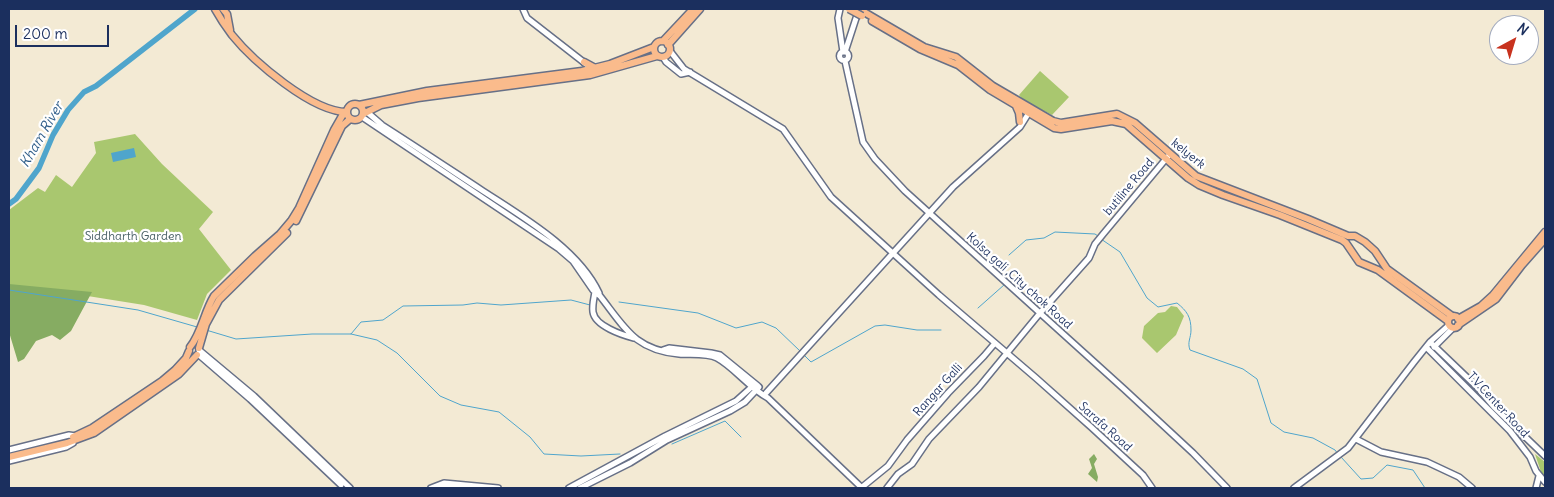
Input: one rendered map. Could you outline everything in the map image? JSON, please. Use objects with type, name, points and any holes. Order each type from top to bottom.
[{"type":"main road","points":[[215,9],[231,34],[250,55],[280,80],[316,103],[328,108],[348,112],[355,120],[381,105],[667,55],[667,46],[693,9]]},
{"type":"main road","points":[[223,9],[227,14],[231,34]]},
{"type":"main road","points":[[667,46],[700,9]]},
{"type":"main road","points":[[849,9],[920,49],[958,65],[1015,105],[1028,110],[1035,117],[1054,128],[1061,129],[1120,121],[1134,129],[1168,157]]},
{"type":"main road","name":"kelyerk","points":[[858,9],[927,48],[956,57],[987,84],[1028,110],[1053,122],[1061,123],[1117,114],[1135,123],[1168,157],[1196,176],[1319,227],[1348,236],[1355,236],[1376,251],[1387,269],[1453,322]]},
{"type":"main road","points":[[204,323],[219,300],[278,243],[296,222],[352,104],[360,105],[428,91],[584,69],[654,47],[657,42],[667,46]]},
{"type":"main road","points":[[654,47],[654,52],[660,57]]},
{"type":"main road","points":[[360,105],[364,114]]},
{"type":"main road","points":[[1015,105],[1021,122],[1035,117]]},
{"type":"main road","points":[[328,108],[335,121],[335,127]]},
{"type":"main road","points":[[9,457],[94,433],[179,374],[198,352],[199,339],[209,304],[214,296],[280,234],[291,221],[299,208],[335,127],[342,116],[348,112]]},
{"type":"main road","points":[[1319,227],[1346,243],[1359,262],[1378,270],[1453,322]]},
{"type":"main road","points":[[1453,322],[1481,306],[1493,295],[1545,232]]},
{"type":"main road","points":[[1453,322],[1496,300],[1545,239]]},
{"type":"main road","points":[[77,438],[162,381],[186,358],[190,349],[199,339]]},
{"type":"main road","points":[[190,349],[192,355],[198,352]]},
{"type":"main road","points":[[9,451],[66,441]]},
{"type":"street","points":[[523,9],[528,18],[584,69]]},
{"type":"street","points":[[840,9],[838,18],[844,52]]},
{"type":"street","points":[[844,52],[858,9]]},
{"type":"street","points":[[667,46],[684,69],[690,72]]},
{"type":"street","name":"Kolsa gali ,City chok Road","points":[[844,52],[840,54],[840,58],[845,60],[862,142],[874,159],[929,214],[1187,447],[1227,488]]},
{"type":"street","points":[[660,57],[681,74],[690,72]]},
{"type":"street","name":"Sarafa Road","points":[[690,72],[783,129],[831,197],[1143,475],[1152,488]]},
{"type":"street","points":[[767,396],[804,351],[953,187],[1017,131],[1028,110]]},
{"type":"street","points":[[364,114],[512,210],[565,248],[590,278],[598,294],[634,338],[645,346],[668,353],[717,358],[756,387],[862,488]]},
{"type":"street","name":"butiline Road","points":[[887,488],[898,474],[912,464],[929,439],[961,408],[1040,313],[1089,258],[1095,244],[1168,157]]},
{"type":"street","points":[[598,294],[592,309],[596,318],[613,332],[634,338]]},
{"type":"street","points":[[1294,488],[1345,450],[1356,439],[1430,347],[1453,322]]},
{"type":"street","name":"Rangar Galli","points":[[862,488],[888,466],[948,393],[995,343]]},
{"type":"street","name":"T.V.Center Road","points":[[1430,347],[1545,456]]},
{"type":"street","points":[[198,352],[345,488]]},
{"type":"street","points":[[198,352],[254,396],[350,488]]},
{"type":"street","points":[[569,488],[665,436],[736,402],[756,387]]},
{"type":"street","points":[[580,488],[667,440],[745,402],[756,387]]},
{"type":"street","name":"T.V.Center Road","points":[[1481,397],[1521,444],[1539,476],[1545,482]]},
{"type":"street","points":[[9,451],[69,435],[77,438]]},
{"type":"street","points":[[9,461],[66,447],[77,438]]},
{"type":"street","points":[[1356,439],[1381,452],[1427,462],[1459,478],[1472,488]]},
{"type":"street","points":[[888,466],[898,474]]},
{"type":"street","points":[[1536,488],[1539,476]]},
{"type":"street","points":[[431,488],[444,483],[498,488]]},
{"type":"street","points":[[442,488],[462,488]]},
{"type":"green space","points":[[1040,71],[1069,97],[1052,115],[1023,100],[1019,95]]},
{"type":"green space","name":"Siddharth Garden","points":[[135,134],[162,164],[213,212],[199,229],[231,270],[207,294],[197,320],[144,305],[50,290],[9,288],[9,210],[38,188],[45,192],[56,175],[72,187],[96,153],[94,142]]},
{"type":"green space","points":[[9,284],[92,292],[71,331],[60,340],[52,335],[36,341],[24,359],[18,362],[9,332]]},
{"type":"green space","points":[[1171,306],[1177,307],[1184,316],[1176,335],[1157,353],[1142,338],[1144,326],[1158,313],[1165,312]]},
{"type":"green space","points":[[1094,454],[1097,459],[1094,464],[1098,477],[1097,482],[1088,474],[1092,468],[1089,459]]},
{"type":"green space","points":[[1535,454],[1545,462],[1545,479],[1542,475]]},
{"type":"water","points":[[134,148],[136,157],[113,162],[111,153]]},
{"type":"waterway","name":"Kham River","points":[[9,204],[16,199],[39,168],[53,135],[68,110],[84,92],[96,86],[195,9]]},
{"type":"waterway","points":[[1009,255],[1026,240],[1044,238],[1055,232],[1095,234],[1098,236]]},
{"type":"waterway","points":[[1101,239],[1120,252],[1147,298],[1158,307],[1177,303],[1186,312],[1191,325],[1190,350],[1243,369],[1257,379],[1271,423],[1284,432],[1313,438],[1335,450],[1338,454]]},
{"type":"waterway","points":[[978,308],[1004,285]]},
{"type":"waterway","points":[[9,290],[138,310],[197,327]]},
{"type":"waterway","points":[[206,330],[236,339],[312,334],[351,334],[361,322],[383,320],[403,306],[477,303],[501,305],[571,300],[590,305]]},
{"type":"waterway","points":[[619,302],[698,313],[736,328],[762,322],[776,328],[800,351]]},
{"type":"waterway","points":[[803,354],[811,362],[875,326],[885,325],[917,330],[941,330]]},
{"type":"waterway","points":[[351,334],[377,340],[397,353],[440,396],[461,405],[499,412],[530,437],[544,454],[581,456],[620,454]]},
{"type":"waterway","points":[[672,444],[725,421],[741,437]]},
{"type":"waterway","points":[[1341,457],[1361,479],[1373,478],[1387,465],[1413,470],[1425,488]]}]
